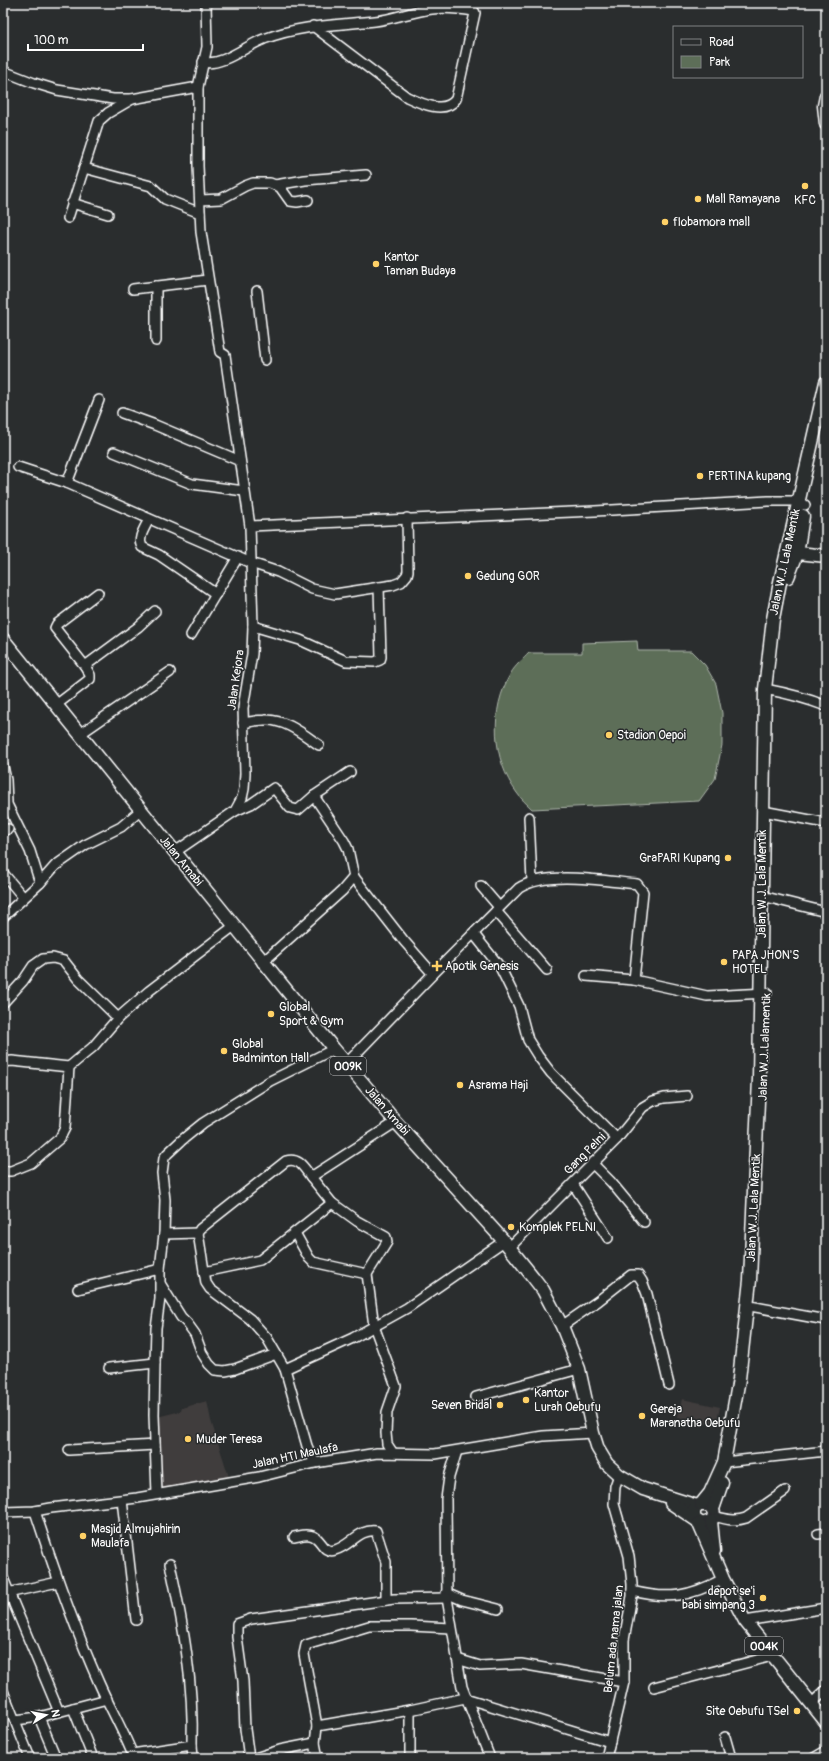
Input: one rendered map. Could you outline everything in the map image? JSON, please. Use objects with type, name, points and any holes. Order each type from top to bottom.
[{"type":"main road","points":[[826,96],[824,106],[826,124]]},
{"type":"main road","name":"Jalan W.J. Lala Mentik","points":[[802,503],[826,382]]},
{"type":"main road","points":[[768,690],[786,584],[802,503],[826,417]]},
{"type":"main road","points":[[792,553],[826,556]]},
{"type":"main road","name":"Jalan Amabi","points":[[3,639],[262,962],[346,1064],[506,1245],[543,1290],[562,1326],[579,1369],[593,1433],[598,1449],[607,1464],[619,1475],[643,1489],[662,1496],[699,1505]]},
{"type":"main road","name":"Jalan W.J. Lala Mentik","points":[[699,1505],[710,1493],[728,1462],[750,1273],[764,993],[768,690]]},
{"type":"main road","name":"Jalan W.J. Lalamentik","points":[[713,1515],[728,1462],[744,1370],[754,1268],[762,1136],[764,993]]},
{"type":"main road","name":"Jalan Amabi","points":[[662,1496],[696,1521]]},
{"type":"main road","points":[[699,1505],[708,1505],[713,1515],[706,1524],[696,1521],[693,1514],[699,1505]]},
{"type":"main road","name":"004K","points":[[713,1515],[714,1562]]},
{"type":"main road","name":"004K","points":[[696,1521],[714,1562],[745,1621],[826,1722]]},
{"type":"street","points":[[133,289],[208,280],[200,213],[198,166],[198,87],[207,47],[206,3]]},
{"type":"street","points":[[203,62],[215,63],[265,39],[288,31],[314,26],[377,21],[433,8],[457,9],[474,11],[476,13],[456,99],[454,102],[436,108],[407,96],[314,26]]},
{"type":"street","points":[[3,71],[57,90],[114,99],[132,99],[198,87]]},
{"type":"street","points":[[68,218],[99,121],[108,113],[132,99]]},
{"type":"street","points":[[84,168],[150,186],[165,199],[200,213]]},
{"type":"street","points":[[200,200],[221,199],[253,183],[275,184],[366,175]]},
{"type":"street","points":[[275,184],[280,187],[290,201],[297,202],[308,200]]},
{"type":"street","points":[[72,203],[108,214]]},
{"type":"street","name":"Jalan Kejora","points":[[208,280],[220,352],[225,355],[250,526],[253,626],[252,654],[242,708],[245,766],[244,789],[234,811]]},
{"type":"street","points":[[156,286],[156,341]]},
{"type":"street","points":[[257,291],[265,360]]},
{"type":"street","points":[[67,483],[98,400]]},
{"type":"street","points":[[122,413],[240,460]]},
{"type":"street","points":[[114,452],[192,484],[244,491]]},
{"type":"street","points":[[18,467],[67,483],[149,520],[251,563],[278,572],[312,589],[330,594],[379,588],[401,582],[407,575],[407,518]]},
{"type":"street","points":[[250,526],[407,518],[802,503]]},
{"type":"street","points":[[149,520],[141,537],[140,541],[142,547],[159,555],[216,594]]},
{"type":"street","points":[[191,635],[238,557]]},
{"type":"street","points":[[253,626],[300,640],[346,661],[375,662],[380,660],[381,657],[379,588]]},
{"type":"street","points":[[56,705],[90,679],[90,675],[85,666],[55,628],[57,624],[98,593]]},
{"type":"street","points":[[85,666],[138,627],[155,611]]},
{"type":"street","points":[[80,734],[170,672]]},
{"type":"street","points":[[768,690],[807,698],[826,706]]},
{"type":"street","points":[[242,723],[266,719],[279,722],[295,728],[319,745]]},
{"type":"street","points":[[3,766],[6,780],[5,800],[30,851],[40,883]]},
{"type":"street","points":[[174,852],[234,811],[251,804],[274,788],[290,808],[296,810],[350,772]]},
{"type":"street","points":[[314,796],[348,849],[354,877],[404,941],[433,974]]},
{"type":"street","points":[[3,917],[40,883],[55,866],[85,845],[120,827],[141,810]]},
{"type":"street","points":[[766,812],[826,823]]},
{"type":"street","points":[[529,817],[532,881]]},
{"type":"street","points":[[3,872],[23,897]]},
{"type":"street","points":[[262,962],[342,891],[354,877]]},
{"type":"street","points":[[346,1064],[472,933],[519,888],[532,881],[541,879],[584,879],[637,884],[641,887],[643,892],[634,980]]},
{"type":"street","points":[[481,886],[547,970]]},
{"type":"street","points":[[765,903],[826,912]]},
{"type":"street","points":[[3,1062],[12,1061],[69,1067],[93,1047],[118,1018],[149,991],[234,926]]},
{"type":"street","points":[[472,933],[500,967],[519,1006],[528,1040],[538,1056],[551,1073],[617,1139]]},
{"type":"street","points":[[3,1003],[23,981],[33,966],[44,959],[53,958],[64,962],[78,979],[118,1018]]},
{"type":"street","points":[[586,976],[634,980],[707,996],[764,993]]},
{"type":"street","points":[[157,1494],[154,1415],[156,1328],[164,1234],[165,1200],[162,1173],[163,1163],[167,1154],[203,1123],[293,1068],[334,1049]]},
{"type":"street","points":[[3,1171],[10,1171],[31,1163],[60,1138],[65,1128],[69,1067]]},
{"type":"street","name":"Gang Pelni","points":[[285,1369],[353,1338],[413,1304],[506,1245],[572,1184],[617,1139],[643,1107],[653,1101],[664,1098],[687,1096]]},
{"type":"street","points":[[311,1177],[396,1122]]},
{"type":"street","points":[[315,1463],[307,1446],[285,1369],[267,1338],[250,1319],[210,1289],[205,1281],[198,1233],[200,1229],[286,1161],[292,1159],[297,1161],[332,1203],[357,1221],[386,1237],[387,1242],[367,1274],[374,1326],[396,1386],[387,1412],[386,1433],[387,1444],[393,1453]]},
{"type":"street","points":[[592,1163],[611,1182],[644,1222]]},
{"type":"street","points":[[572,1184],[608,1238]]},
{"type":"street","points":[[204,1272],[260,1260],[332,1203]]},
{"type":"street","points":[[164,1234],[198,1233]]},
{"type":"street","points":[[295,1233],[309,1258],[313,1262],[367,1274]]},
{"type":"street","points":[[78,1289],[160,1269]]},
{"type":"street","points":[[562,1326],[598,1301],[631,1275],[638,1275],[642,1281],[646,1294],[669,1385]]},
{"type":"street","points":[[160,1285],[181,1317],[195,1334],[202,1353],[215,1370],[225,1371],[235,1369],[276,1354]]},
{"type":"street","points":[[750,1306],[826,1320]]},
{"type":"street","points":[[109,1368],[155,1362]]},
{"type":"street","points":[[476,1397],[579,1369]]},
{"type":"street","name":"Jalan HTI Maulafa","points":[[3,1512],[35,1511],[122,1500],[259,1477],[315,1463],[376,1453],[435,1454],[543,1436],[593,1433]]},
{"type":"street","points":[[69,1450],[155,1445]]},
{"type":"street","points":[[458,1451],[450,1477],[446,1499],[447,1595],[451,1628],[465,1698],[490,1758]]},
{"type":"street","points":[[728,1462],[826,1451]]},
{"type":"street","name":"Belum ada nama jalan","points":[[606,1758],[624,1682],[624,1640],[632,1591],[632,1578],[626,1542],[614,1504],[615,1486],[619,1475]]},
{"type":"street","points":[[713,1515],[729,1520],[739,1521],[746,1518],[785,1491]]},
{"type":"street","points":[[122,1500],[136,1620]]},
{"type":"street","points":[[35,1511],[58,1582],[99,1684],[133,1756],[192,1744]]},
{"type":"street","points":[[294,1537],[308,1534],[314,1536],[325,1549],[333,1551],[344,1547],[363,1533],[370,1530],[376,1531],[386,1562],[386,1600]]},
{"type":"street","points":[[170,1564],[179,1607],[191,1689],[193,1758]]},
{"type":"street","points":[[3,1578],[6,1593],[59,1712]]},
{"type":"street","points":[[632,1591],[666,1597],[690,1594],[723,1579]]},
{"type":"street","points":[[6,1593],[58,1582]]},
{"type":"street","points":[[249,1758],[245,1730],[244,1695],[237,1637],[237,1624],[250,1619],[386,1600],[447,1595],[498,1609]]},
{"type":"street","points":[[745,1621],[826,1608]]},
{"type":"street","points":[[318,1758],[314,1743],[317,1726],[304,1654],[306,1645],[369,1626],[451,1628]]},
{"type":"street","points":[[654,1687],[772,1656]]},
{"type":"street","points":[[457,1659],[480,1666],[521,1664],[624,1682]]},
{"type":"street","points":[[811,1704],[826,1690]]},
{"type":"street","points":[[3,1692],[30,1758]]},
{"type":"street","points":[[317,1726],[410,1710],[465,1698],[610,1742]]},
{"type":"street","points":[[15,1720],[39,1717],[107,1699]]},
{"type":"street","points":[[73,1708],[93,1758]]},
{"type":"street","points":[[410,1710],[410,1758]]},
{"type":"street","points":[[39,1717],[56,1758]]},
{"type":"street","points":[[725,1737],[731,1758]]},
{"type":"street","points":[[255,1758],[280,1750],[314,1743]]},
{"type":"street","points":[[814,1758],[826,1751]]},
{"type":"shaded area","points":[[682,1399],[720,1407],[716,1426],[678,1417]]},
{"type":"shaded area","name":"Muder Teresa","points":[[207,1401],[211,1421],[230,1480],[164,1491],[159,1479],[157,1417],[181,1411],[182,1408]]},
{"type":"green space","name":"Stadion Oepoi","points":[[637,641],[638,651],[691,651],[705,665],[716,684],[722,713],[722,745],[715,779],[699,801],[532,809],[522,799],[509,780],[502,765],[498,750],[496,734],[499,703],[504,687],[511,673],[529,653],[582,653],[582,643]]},
{"type":"place","name":"KFC","points":[[805,186]]},
{"type":"place","name":"Mall Ramayana","points":[[698,199]]},
{"type":"place","name":"flobamora mall","points":[[665,222]]},
{"type":"place","name":"Kantor Taman Budaya","points":[[376,264]]},
{"type":"place","name":"PERTINA kupang","points":[[700,476]]},
{"type":"place","name":"Gedung GOR","points":[[468,576]]},
{"type":"place","name":"Stadion Oepoi","points":[[609,735]]},
{"type":"place","name":"GraPARI Kupang","points":[[728,858]]},
{"type":"place","name":"PAPA JHON'S HOTEL","points":[[724,962]]},
{"type":"place","name":"Apotik Genesis","points":[[437,966]]},
{"type":"place","name":"Global Sport & Gym","points":[[271,1014]]},
{"type":"place","name":"Global Badminton Hall","points":[[224,1051]]},
{"type":"place","name":"Asrama Haji","points":[[460,1085]]},
{"type":"place","name":"Komplek PELNI","points":[[511,1227]]},
{"type":"place","name":"Kantor Lurah Oebufu","points":[[526,1400]]},
{"type":"place","name":"Seven Bridal","points":[[500,1405]]},
{"type":"place","name":"Gereja Maranatha Oebufu","points":[[642,1416]]},
{"type":"place","name":"Muder Teresa","points":[[188,1439]]},
{"type":"place","name":"Masjid Almujahirin Maulafa","points":[[83,1536]]},
{"type":"place","name":"depot se'i babi simpang 3","points":[[763,1598]]},
{"type":"place","name":"Site Oebufu TSel","points":[[797,1711]]}]
